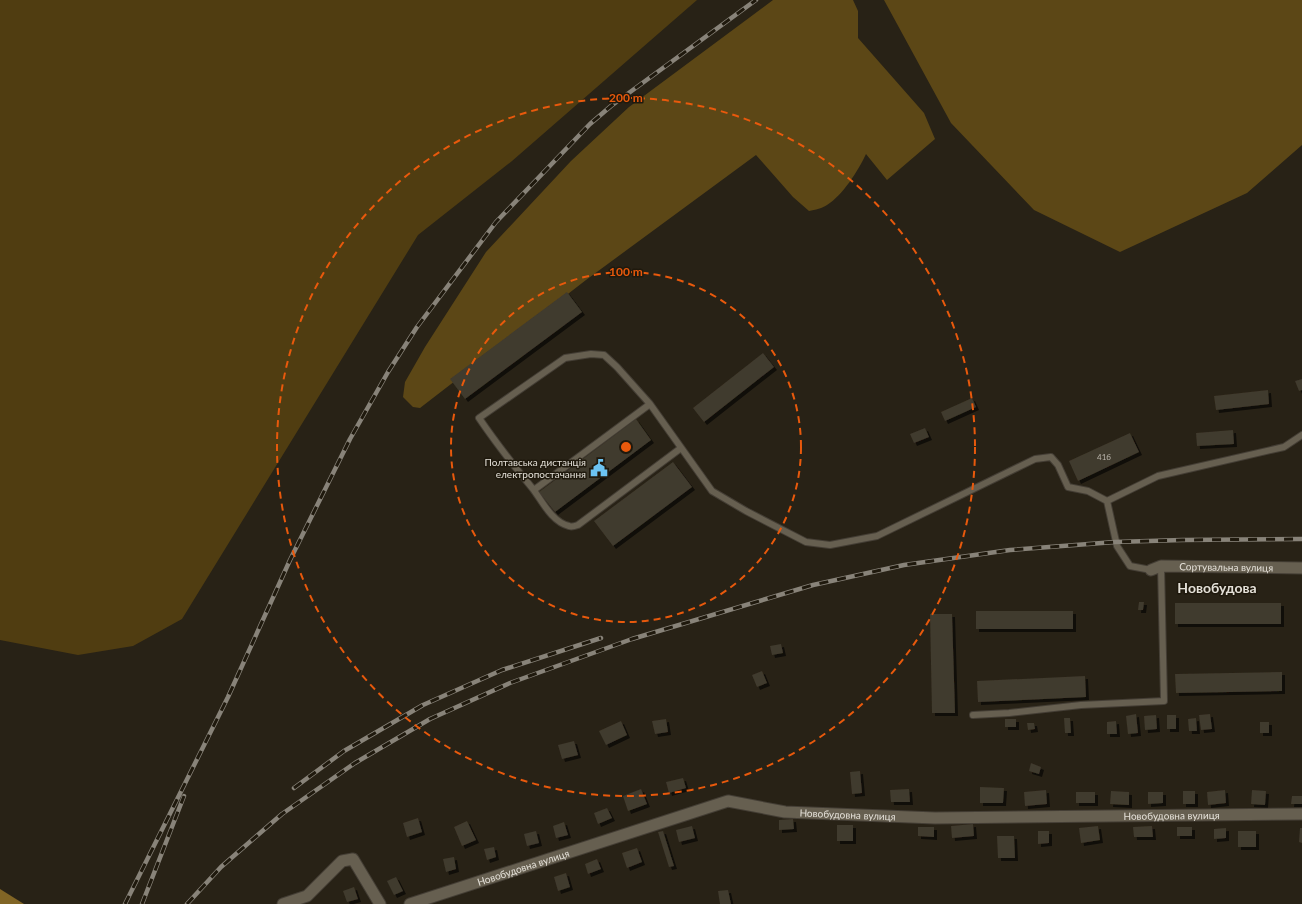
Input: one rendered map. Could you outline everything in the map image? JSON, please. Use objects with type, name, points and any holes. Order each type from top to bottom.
[{"type":"street","name":"Сортувальна вулиця","points":[[1156,568],[1302,568]]},
{"type":"street","name":"Новобудовна вулиця","points":[[410,904],[728,801],[785,812],[935,818],[1302,814]]},
{"type":"street","points":[[282,904],[307,896],[342,861],[354,859],[380,904]]},
{"type":"lane","points":[[681,448],[578,525],[569,527],[547,510],[534,490],[504,454],[479,418],[565,358],[591,354],[604,355],[617,367],[650,404],[712,491],[746,511],[806,542],[830,545],[877,536],[1035,459],[1051,457],[1058,465],[1068,487],[1088,491],[1107,501],[1117,546],[1130,566],[1156,568],[1164,702],[1080,705],[1009,713],[973,715]]},
{"type":"lane","points":[[534,490],[650,404]]},
{"type":"lane","points":[[1107,501],[1158,476],[1284,447],[1302,435]]},
{"type":"shaded area","points":[[0,0],[697,0],[512,161],[418,235],[182,619],[133,646],[78,655],[0,640]]},
{"type":"shaded area","points":[[773,0],[853,0],[858,11],[858,38],[924,113],[935,139],[887,180],[866,154],[859,168],[844,189],[833,201],[819,209],[809,211],[793,197],[756,155],[586,280],[420,408],[413,407],[403,397],[405,382],[425,347],[486,252],[571,161],[629,107]]},
{"type":"shaded area","points":[[884,0],[1302,0],[1302,145],[1247,193],[1120,252],[1034,210],[951,123]]},
{"type":"shaded area","points":[[0,889],[24,904],[0,904]]},
{"type":"building","points":[[567,292],[582,312],[465,399],[450,379]]},
{"type":"building","points":[[763,353],[774,367],[704,422],[693,408]]},
{"type":"building","points":[[1302,379],[1302,390],[1299,391],[1295,381]]},
{"type":"building","points":[[1268,390],[1269,404],[1216,410],[1214,396]]},
{"type":"building","points":[[972,398],[976,407],[945,421],[941,412]]},
{"type":"building","points":[[636,419],[651,440],[555,512],[539,492]]},
{"type":"building","points":[[925,428],[929,437],[914,443],[910,434]]},
{"type":"building","points":[[1233,430],[1234,444],[1197,446],[1196,433]]},
{"type":"building","points":[[1130,433],[1139,452],[1078,481],[1069,461]]},
{"type":"building","points":[[673,462],[692,487],[613,546],[594,521]]},
{"type":"building","points":[[1139,602],[1144,602],[1143,610],[1138,610]]},
{"type":"building","points":[[1175,603],[1281,603],[1281,624],[1175,624]]},
{"type":"building","points":[[976,611],[1073,611],[1073,629],[976,629]]},
{"type":"building","points":[[930,614],[952,614],[955,713],[932,713]]},
{"type":"building","points":[[781,644],[783,653],[772,655],[770,646]]},
{"type":"building","points":[[762,671],[767,683],[757,687],[752,675]]},
{"type":"building","points":[[1282,672],[1282,691],[1176,693],[1175,674]]},
{"type":"building","points":[[1085,676],[1086,697],[978,702],[977,681]]},
{"type":"building","points":[[1136,714],[1138,733],[1128,734],[1126,716]]},
{"type":"building","points":[[1210,714],[1212,729],[1201,730],[1199,715]]},
{"type":"building","points":[[1156,715],[1157,729],[1145,730],[1144,716]]},
{"type":"building","points":[[1167,715],[1176,715],[1176,729],[1167,729]]},
{"type":"building","points":[[1064,718],[1070,718],[1071,733],[1065,733]]},
{"type":"building","points":[[1196,718],[1197,731],[1189,731],[1188,719]]},
{"type":"building","points":[[666,719],[668,732],[655,734],[652,721]]},
{"type":"building","points":[[1005,719],[1016,719],[1016,727],[1005,727]]},
{"type":"building","points":[[621,721],[627,735],[606,745],[599,731]]},
{"type":"building","points":[[1116,721],[1117,734],[1107,734],[1107,722]]},
{"type":"building","points":[[1260,722],[1269,722],[1269,733],[1260,733]]},
{"type":"building","points":[[1027,723],[1034,723],[1035,729],[1028,730]]},
{"type":"building","points":[[574,741],[578,755],[562,759],[558,745]]},
{"type":"building","points":[[1031,763],[1041,767],[1039,774],[1029,771]]},
{"type":"building","points":[[860,771],[862,793],[852,794],[850,772]]},
{"type":"building","points":[[683,778],[686,788],[669,793],[666,782]]},
{"type":"building","points":[[980,787],[1004,788],[1003,803],[980,803]]},
{"type":"building","points":[[641,789],[647,804],[628,811],[623,796]]},
{"type":"building","points":[[909,789],[910,802],[891,802],[890,790]]},
{"type":"building","points":[[1046,790],[1047,804],[1025,806],[1024,792]]},
{"type":"building","points":[[1225,790],[1226,803],[1208,805],[1207,792]]},
{"type":"building","points":[[1252,790],[1266,791],[1265,805],[1251,804]]},
{"type":"building","points":[[1111,791],[1129,792],[1129,805],[1110,804]]},
{"type":"building","points":[[1183,791],[1195,791],[1195,804],[1183,804]]},
{"type":"building","points":[[1076,792],[1095,792],[1095,803],[1076,803]]},
{"type":"building","points":[[1148,792],[1163,792],[1163,803],[1148,804]]},
{"type":"building","points":[[1292,796],[1302,796],[1302,804],[1291,804]]},
{"type":"building","points":[[607,808],[612,818],[598,824],[594,813]]},
{"type":"building","points":[[418,818],[422,832],[407,837],[403,823]]},
{"type":"building","points":[[793,819],[794,829],[779,830],[779,820]]},
{"type":"building","points":[[467,821],[476,840],[462,846],[454,827]]},
{"type":"building","points":[[564,822],[568,835],[556,838],[553,826]]},
{"type":"building","points":[[973,824],[974,836],[952,838],[951,826]]},
{"type":"building","points":[[837,825],[853,825],[853,841],[837,841]]},
{"type":"building","points":[[692,826],[695,838],[679,842],[676,830]]},
{"type":"building","points":[[1098,826],[1100,840],[1081,843],[1079,828]]},
{"type":"building","points":[[1152,826],[1153,837],[1134,837],[1133,827]]},
{"type":"building","points":[[918,827],[934,827],[934,837],[918,836]]},
{"type":"building","points":[[1177,827],[1192,827],[1192,836],[1177,836]]},
{"type":"building","points":[[1226,828],[1226,838],[1214,839],[1214,829]]},
{"type":"building","points":[[1300,828],[1302,828],[1302,843],[1299,842]]},
{"type":"building","points":[[536,831],[539,843],[527,846],[524,834]]},
{"type":"building","points":[[663,831],[674,866],[669,867],[658,832]]},
{"type":"building","points":[[1038,831],[1049,831],[1049,843],[1038,844]]},
{"type":"building","points":[[1238,831],[1256,831],[1256,847],[1238,847]]},
{"type":"building","points":[[997,836],[1014,836],[1015,858],[998,858]]},
{"type":"building","points":[[494,847],[496,857],[487,860],[484,849]]},
{"type":"building","points":[[637,848],[642,862],[627,868],[622,853]]},
{"type":"building","points":[[454,857],[456,869],[446,872],[443,859]]},
{"type":"building","points":[[597,859],[601,869],[588,874],[585,864]]},
{"type":"building","points":[[566,873],[570,887],[558,891],[554,877]]},
{"type":"building","points":[[396,877],[403,891],[394,895],[387,881]]},
{"type":"building","points":[[354,887],[358,899],[347,902],[343,891]]},
{"type":"building","points":[[728,890],[731,904],[720,904],[718,891]]},
{"type":"railway","points":[[125,904],[228,697],[290,560],[350,439],[388,372],[417,327],[496,222],[590,124],[611,106],[756,0]]},
{"type":"railway","points":[[187,904],[221,867],[282,814],[355,763],[430,719],[510,683],[632,639],[813,585],[904,565],[1010,550],[1115,542],[1302,539]]},
{"type":"railway","points":[[294,788],[344,751],[423,705],[502,670],[601,638]]},
{"type":"railway","points":[[142,904],[184,796]]},
{"type":"place","name":"Полтавська дистанція електропостачання","points":[[599,468]]},
{"type":"district","name":"Новобудова","points":[[1217,587]]}]
